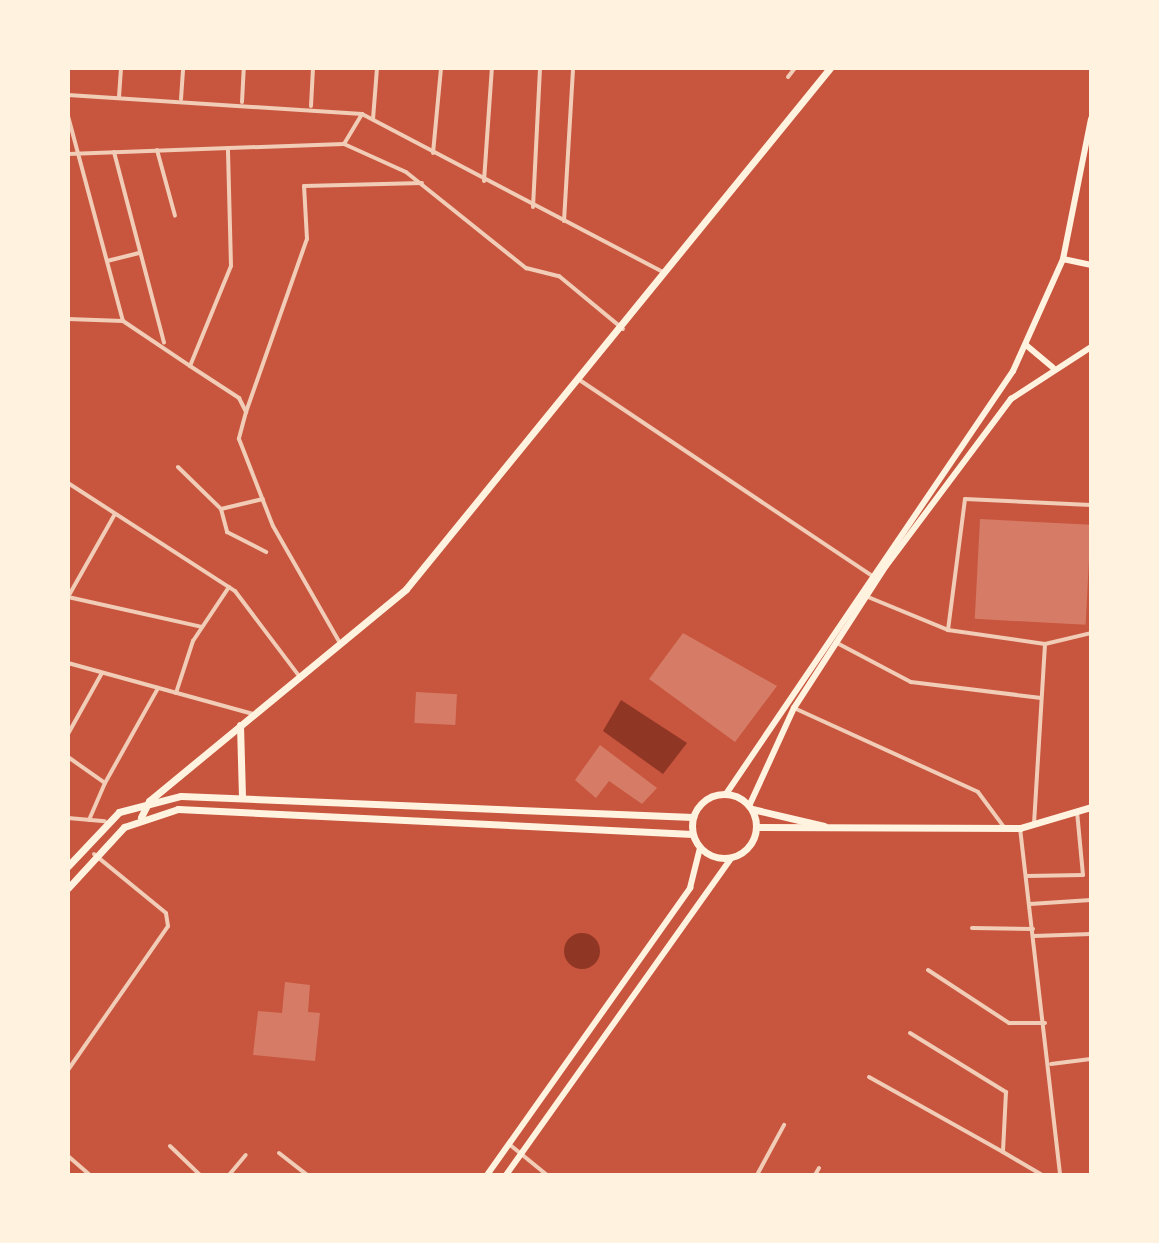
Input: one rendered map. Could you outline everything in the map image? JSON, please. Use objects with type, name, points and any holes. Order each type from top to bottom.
[{"type":"main road","points":[[68,866],[105,821],[149,801],[406,589],[581,381],[830,68]]},
{"type":"main road","points":[[726,794],[1026,345],[1063,259],[1091,119]]},
{"type":"main road","points":[[1063,259],[1091,265]]},
{"type":"main road","points":[[1026,345],[1053,368]]},
{"type":"main road","points":[[506,1175],[731,858],[749,847],[757,827],[751,806],[794,708],[879,581],[1011,399],[1053,368],[1091,347]]},
{"type":"main road","points":[[240,725],[242,798]]},
{"type":"main road","points":[[731,858],[700,848],[692,834],[693,817],[706,799],[726,794],[751,806],[824,826]]},
{"type":"main road","points":[[149,801],[242,798],[693,817]]},
{"type":"main road","points":[[68,888],[94,854],[141,817],[149,801]]},
{"type":"main road","points":[[757,827],[1020,828],[1091,807]]},
{"type":"main road","points":[[141,817],[178,809],[692,834]]},
{"type":"main road","points":[[487,1175],[690,888],[700,848]]},
{"type":"street","points":[[119,97],[121,68]]},
{"type":"street","points":[[181,99],[183,68]]},
{"type":"street","points":[[242,103],[244,68]]},
{"type":"street","points":[[311,107],[313,68]]},
{"type":"street","points":[[373,119],[377,68]]},
{"type":"street","points":[[433,153],[441,68]]},
{"type":"street","points":[[484,182],[492,68]]},
{"type":"street","points":[[533,207],[540,68]]},
{"type":"street","points":[[564,222],[573,68]]},
{"type":"street","points":[[788,77],[795,68]]},
{"type":"street","points":[[68,95],[311,107],[362,114],[484,182],[667,274]]},
{"type":"street","points":[[344,144],[362,114]]},
{"type":"street","points":[[68,116],[123,321]]},
{"type":"street","points":[[68,154],[344,144],[422,183],[526,268],[559,276],[623,329]]},
{"type":"street","points":[[190,366],[231,266],[228,148]]},
{"type":"street","points":[[157,150],[175,216]]},
{"type":"street","points":[[114,152],[165,346]]},
{"type":"street","points":[[340,643],[263,499],[239,439],[307,239],[304,186],[422,183]]},
{"type":"street","points":[[107,261],[140,252]]},
{"type":"street","points":[[68,319],[123,321],[239,398],[246,412]]},
{"type":"street","points":[[581,381],[879,581]]},
{"type":"street","points":[[178,467],[221,509],[227,532],[266,552]]},
{"type":"street","points":[[68,483],[229,587],[299,676]]},
{"type":"street","points":[[221,509],[263,499]]},
{"type":"street","points":[[948,630],[965,499],[1091,505]]},
{"type":"street","points":[[115,514],[68,597],[202,627]]},
{"type":"street","points":[[176,693],[202,627],[229,587]]},
{"type":"street","points":[[868,597],[948,630],[1045,644],[1091,633]]},
{"type":"street","points":[[837,643],[911,682],[1041,698]]},
{"type":"street","points":[[1034,824],[1045,644]]},
{"type":"street","points":[[68,663],[253,714]]},
{"type":"street","points":[[68,734],[102,673]]},
{"type":"street","points":[[89,820],[105,783],[158,688]]},
{"type":"street","points":[[794,708],[978,792],[1005,828]]},
{"type":"street","points":[[68,757],[105,783]]},
{"type":"street","points":[[1026,876],[1083,875],[1077,811]]},
{"type":"street","points":[[68,818],[105,821]]},
{"type":"street","points":[[1020,828],[1051,1064],[1060,1175]]},
{"type":"street","points":[[68,1070],[168,926],[166,913],[94,854]]},
{"type":"street","points":[[1030,904],[1091,900]]},
{"type":"street","points":[[972,928],[1033,929]]},
{"type":"street","points":[[1034,936],[1091,934]]},
{"type":"street","points":[[928,970],[1009,1023],[1045,1023]]},
{"type":"street","points":[[910,1033],[1006,1092],[1003,1152]]},
{"type":"street","points":[[1051,1064],[1091,1059]]},
{"type":"street","points":[[869,1077],[1042,1175]]},
{"type":"street","points":[[757,1175],[784,1125]]},
{"type":"street","points":[[509,1144],[547,1175]]},
{"type":"street","points":[[170,1146],[200,1175]]},
{"type":"street","points":[[279,1153],[307,1175]]},
{"type":"street","points":[[229,1175],[246,1155]]},
{"type":"street","points":[[68,1156],[90,1175]]},
{"type":"street","points":[[815,1175],[819,1168]]},
{"type":"shaded area","points":[[621,700],[687,743],[663,774],[603,731]]},
{"type":"shaded area","points":[[582,933],[595,938],[600,951],[595,964],[582,969],[569,964],[564,951],[569,938]]},
{"type":"building","points":[[980,519],[1091,525],[1086,625],[975,619]]},
{"type":"building","points":[[683,633],[777,686],[735,742],[649,679]]},
{"type":"building","points":[[416,692],[457,694],[455,725],[414,723]]},
{"type":"building","points":[[600,745],[657,788],[642,804],[609,781],[596,798],[575,780]]},
{"type":"building","points":[[285,982],[310,985],[308,1012],[320,1013],[315,1061],[253,1055],[258,1011],[282,1013]]}]
